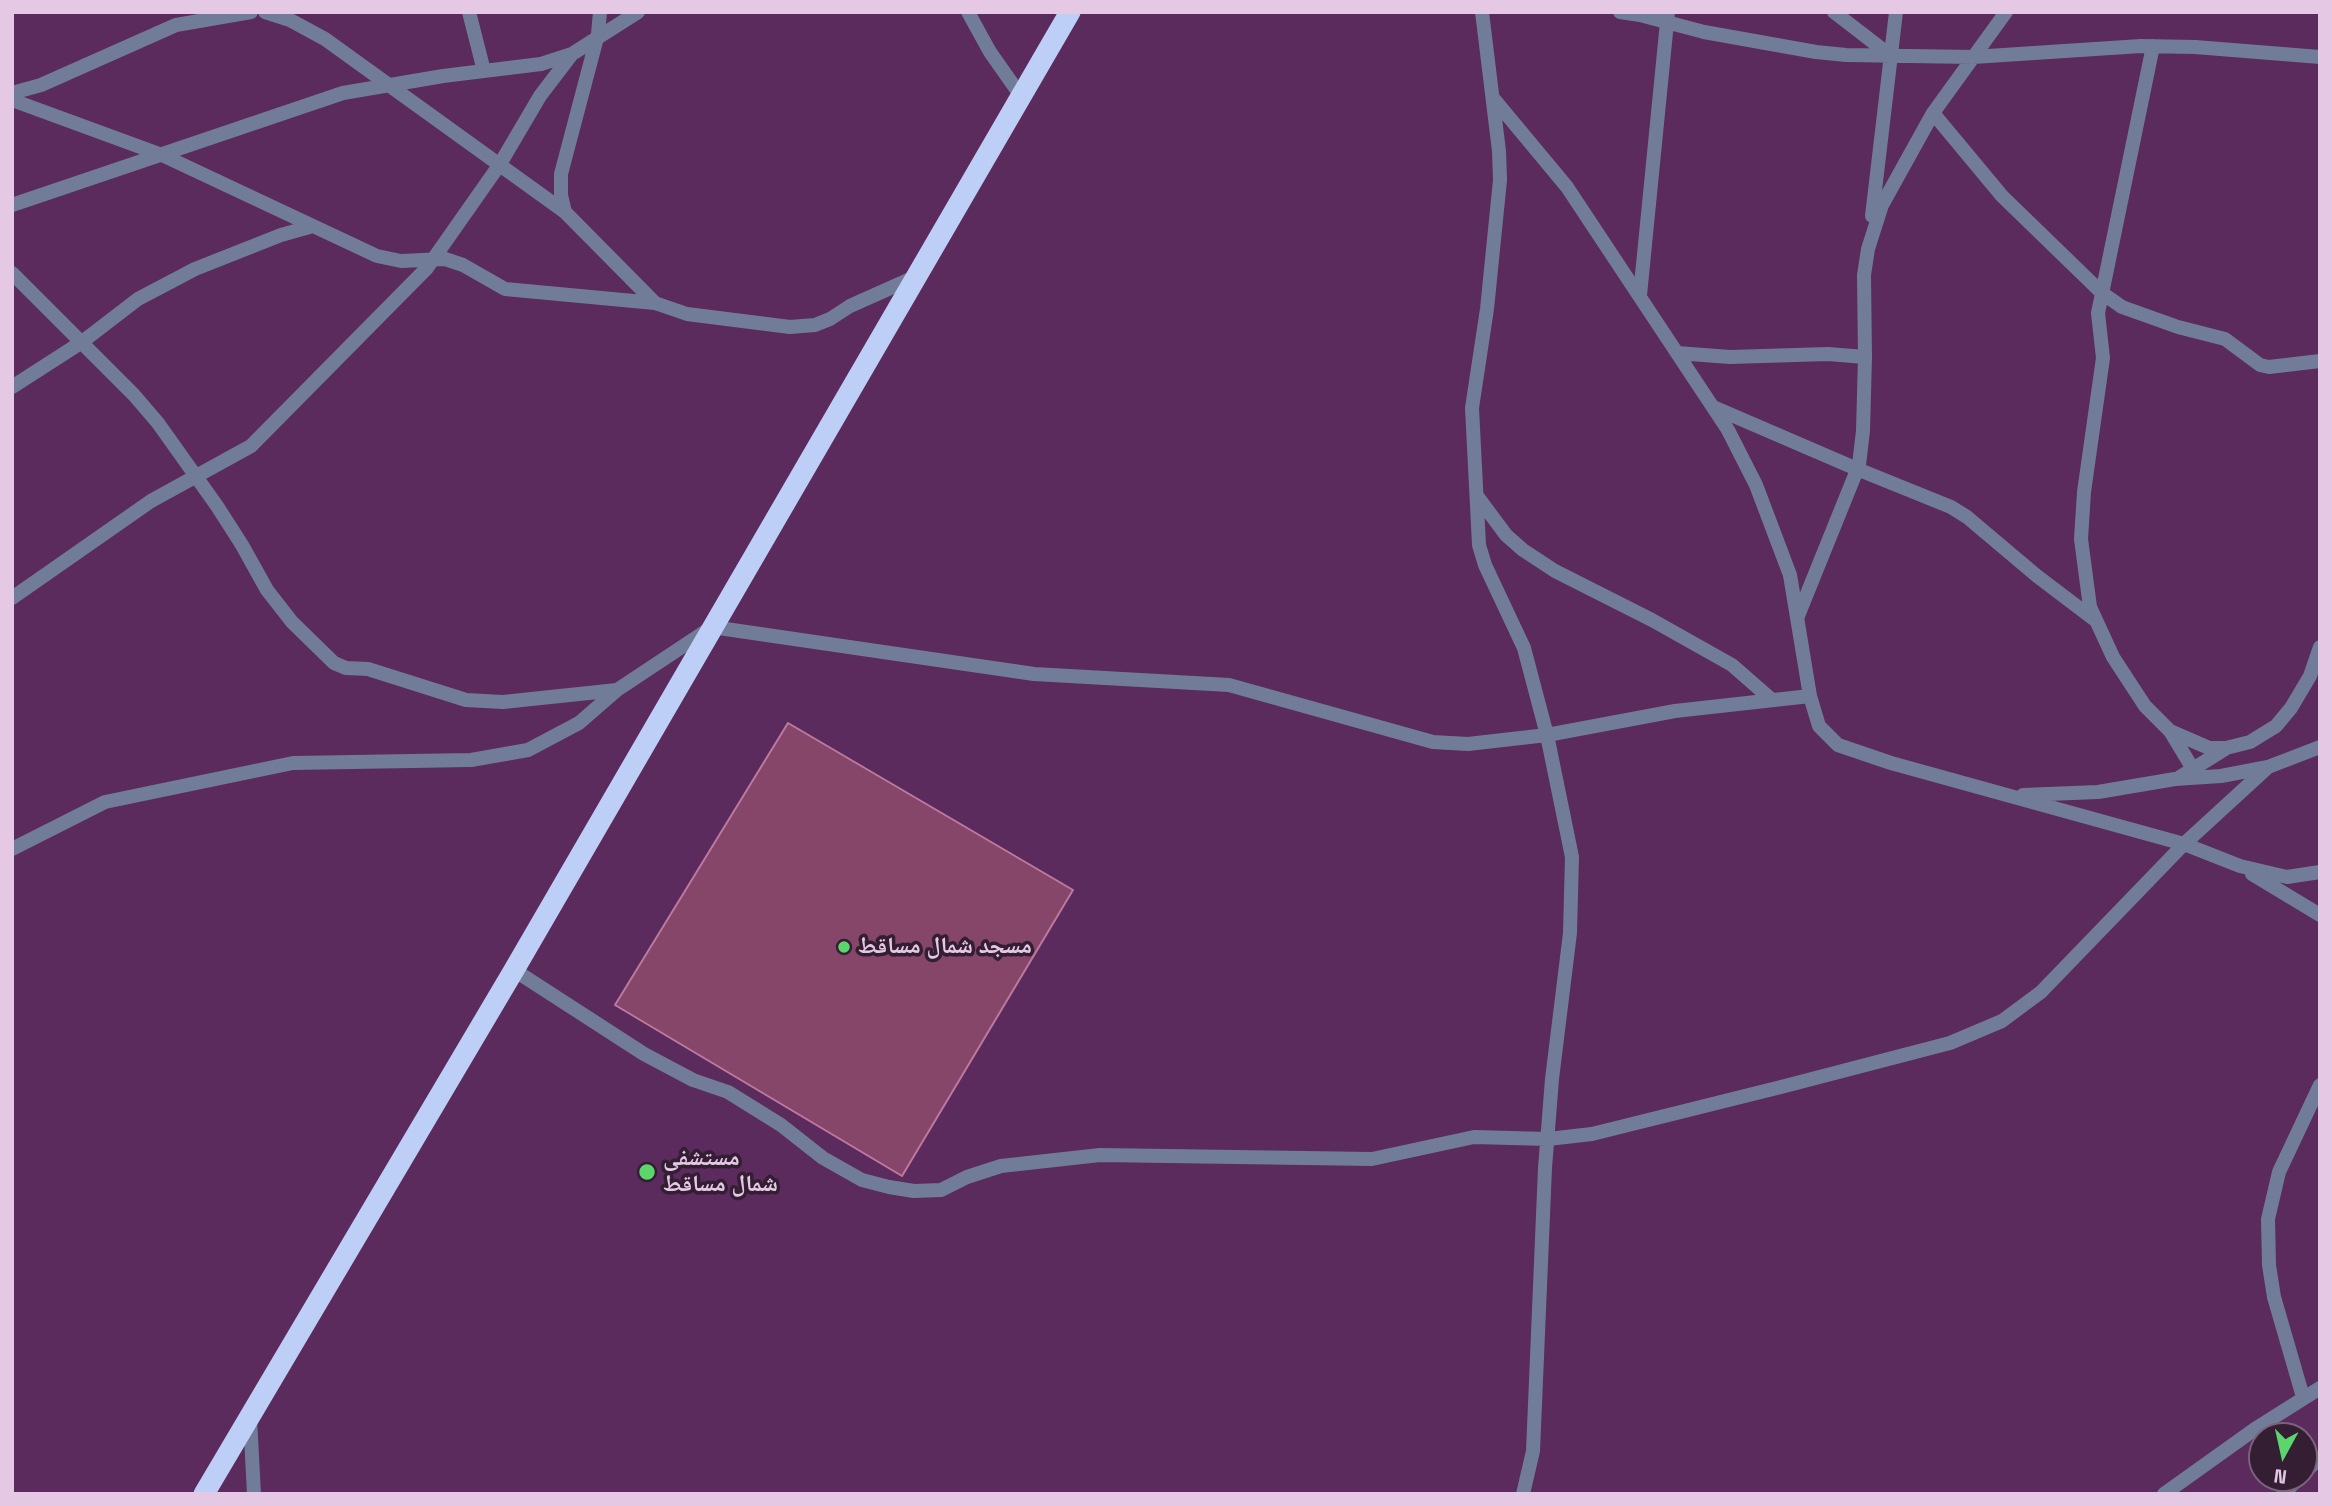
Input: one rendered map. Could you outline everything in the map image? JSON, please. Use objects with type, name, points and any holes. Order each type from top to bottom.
[{"type":"highway","points":[[204,1494],[514,970],[1070,12]]},
{"type":"street","points":[[12,93],[41,85],[176,25],[251,12]]},
{"type":"street","points":[[265,12],[290,20],[325,39],[565,212],[655,303]]},
{"type":"street","points":[[469,12],[484,71]]},
{"type":"street","points":[[565,212],[561,195],[561,174],[596,40],[600,12]]},
{"type":"street","points":[[12,205],[343,93],[541,64],[572,54],[638,12]]},
{"type":"street","points":[[968,12],[990,52],[1021,96]]},
{"type":"street","points":[[1482,12],[1500,180],[1487,309],[1472,408],[1479,545],[1485,565],[1524,648],[1547,735],[1572,857],[1570,933],[1552,1080],[1548,1139],[1533,1451],[1523,1494]]},
{"type":"street","points":[[1620,12],[1668,17],[1704,32],[1816,52],[1973,57],[2153,46],[2320,57]]},
{"type":"street","points":[[1834,12],[1891,56]]},
{"type":"street","points":[[1797,618],[1857,469],[1863,431],[1864,286],[1896,12]]},
{"type":"street","points":[[1868,250],[1882,205],[1933,113],[2006,12]]},
{"type":"street","points":[[1640,295],[1668,17]]},
{"type":"street","points":[[2153,46],[2098,313],[2104,358],[2084,492],[2081,540],[2090,607],[2113,657],[2145,706],[2170,731],[2193,769]]},
{"type":"street","points":[[12,598],[151,501],[251,446],[418,277],[500,164],[540,96],[572,54]]},
{"type":"street","points":[[1492,97],[1567,187],[1728,430],[1756,485],[1790,575],[1810,696],[1819,726],[1838,745],[1891,763],[2184,844],[2240,866],[2287,877],[2320,872]]},
{"type":"street","points":[[12,100],[162,155],[377,256],[401,261],[445,259],[463,265],[505,289],[655,303],[687,314],[790,327],[815,325],[831,319],[850,306],[915,277]]},
{"type":"street","points":[[1933,113],[2002,196],[2102,293],[2122,307],[2146,317],[2225,339],[2260,365],[2269,367],[2320,361]]},
{"type":"street","points":[[12,387],[82,342],[138,299],[195,268],[281,235],[313,226]]},
{"type":"street","points":[[12,273],[134,395],[158,423],[242,545],[267,590],[292,622],[334,663],[346,668],[368,669],[466,700],[503,702],[617,690]]},
{"type":"street","points":[[1677,353],[1730,357],[1828,354],[1865,357]]},
{"type":"street","points":[[1713,407],[1951,508],[1967,517],[2096,621]]},
{"type":"street","points":[[1476,495],[1506,535],[1523,550],[1555,571],[1652,620],[1732,665],[1772,700]]},
{"type":"street","points":[[12,849],[105,802],[293,763],[471,760],[528,750],[579,723],[617,690],[712,627],[1034,674],[1229,685],[1433,742],[1468,744],[1547,735],[1675,710],[1810,696]]},
{"type":"street","points":[[2170,731],[2209,748],[2226,748],[2250,742],[2276,726],[2291,708],[2310,676],[2320,647]]},
{"type":"street","points":[[2009,795],[2098,792],[2175,779],[2221,776],[2268,767],[2320,747]]},
{"type":"street","points":[[2175,779],[2226,748]]},
{"type":"street","points":[[514,970],[644,1054],[693,1080],[728,1093],[760,1112],[833,1164],[862,1180],[914,1191],[941,1190],[967,1177],[1000,1166],[1087,1156],[1371,1158],[1474,1137],[1548,1139],[1592,1134],[1950,1043],[2002,1021],[2041,992],[2184,844],[2268,767]]},
{"type":"street","points":[[2240,866],[2320,915]]},
{"type":"street","points":[[2303,1397],[2274,1297],[2269,1265],[2268,1219],[2279,1172],[2320,1085]]},
{"type":"street","points":[[2164,1494],[2303,1397],[2320,1388]]},
{"type":"street","points":[[249,1417],[254,1494]]},
{"type":"building","name":"مسجد شمال مساقط","points":[[788,723],[1073,890],[902,1176],[615,1005]]},
{"type":"place","name":"مسجد شمال مساقط","points":[[844,947]]},
{"type":"place","name":"مستشفى شمال مساقط","points":[[647,1172]]}]
